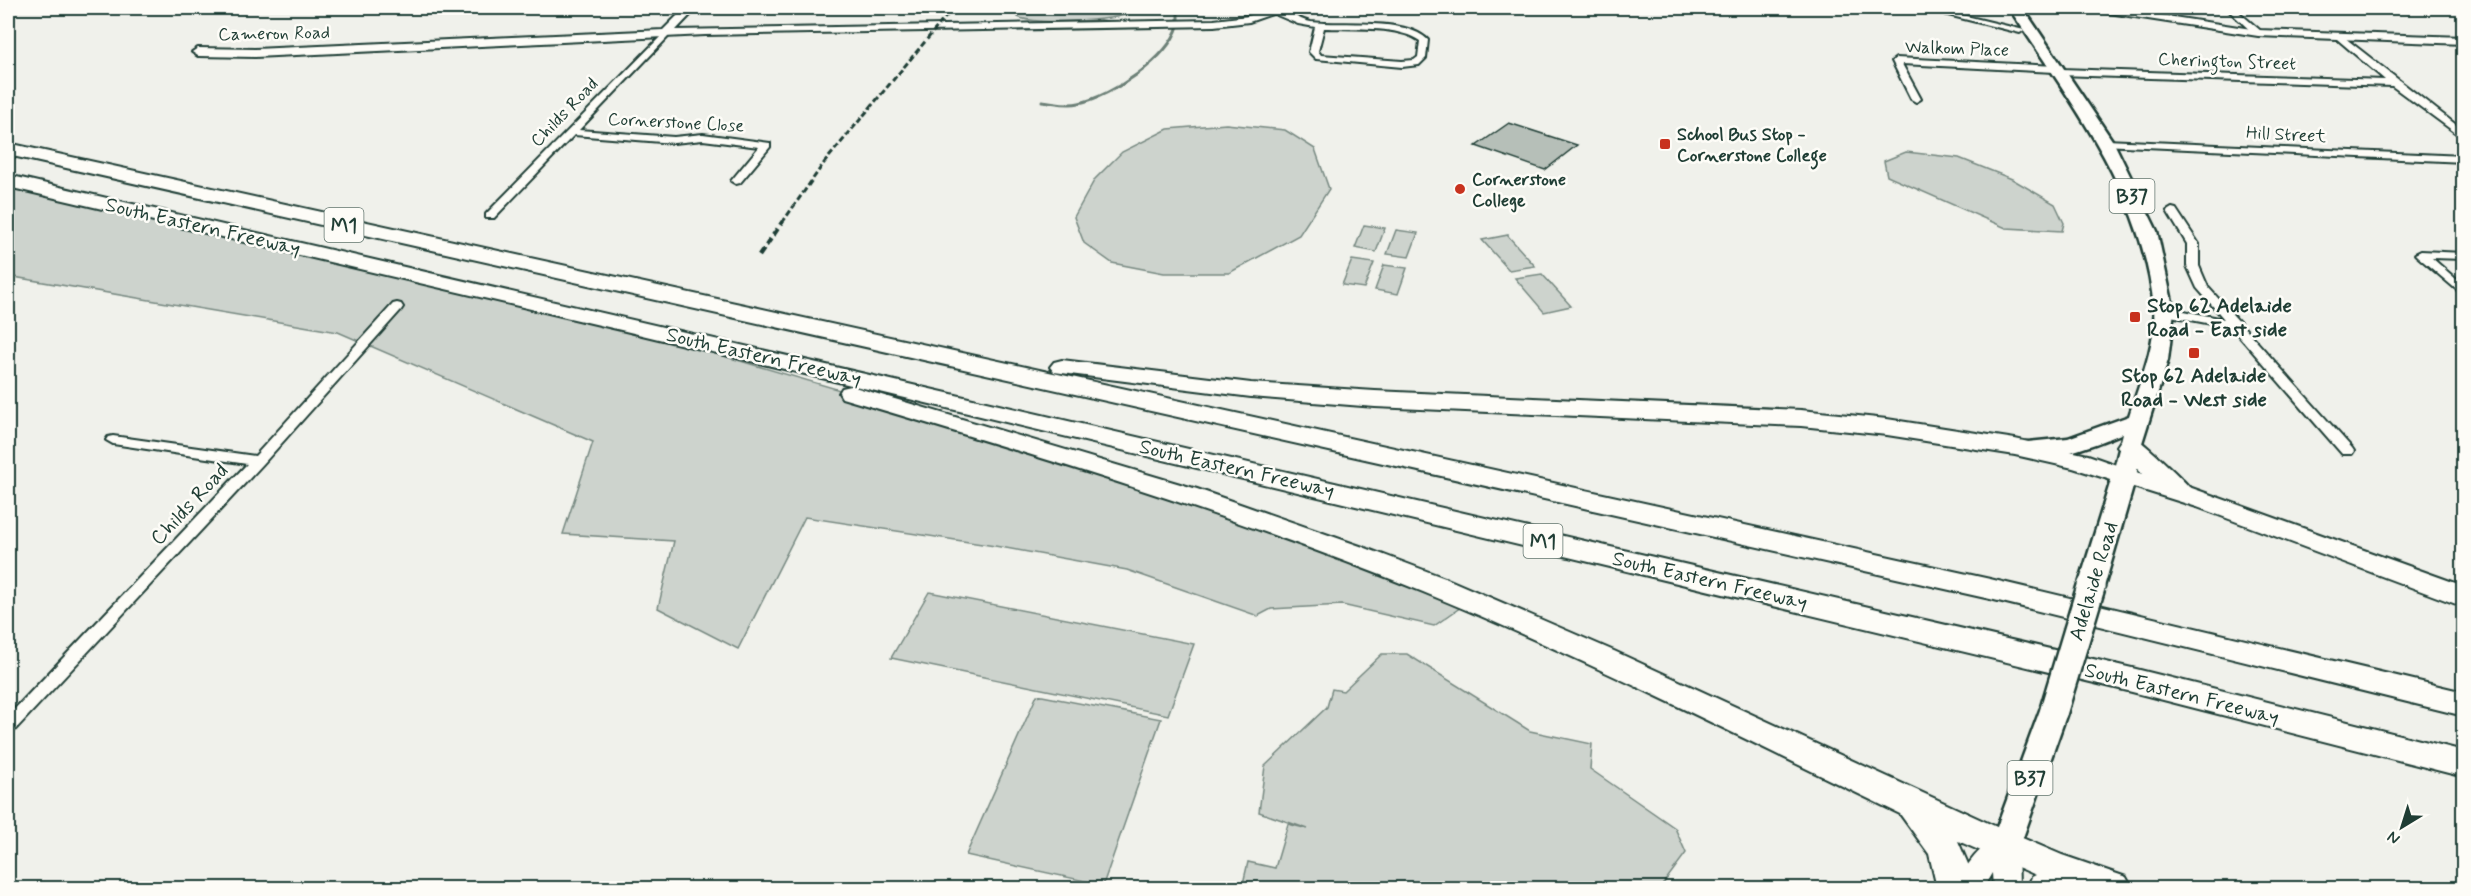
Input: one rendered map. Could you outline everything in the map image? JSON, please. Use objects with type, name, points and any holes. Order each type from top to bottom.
[{"type":"highway","name":"South Eastern Freeway","points":[[8,148],[363,229],[682,297],[1990,589],[2463,704]]},
{"type":"highway","name":"South Eastern Freeway","points":[[8,181],[621,323],[2132,680],[2463,764]]},
{"type":"highway","points":[[621,323],[655,336],[1066,456],[1209,501],[1316,539],[1508,617],[2005,846],[2106,886]]},
{"type":"highway","points":[[904,347],[1251,390],[1375,399],[1801,418],[1887,427],[2015,447],[2079,461],[2206,501],[2463,597]]},
{"type":"highway","points":[[2130,446],[2154,470],[2176,487],[2206,501]]},
{"type":"highway","points":[[1910,803],[1947,850],[1953,869],[1954,888]]},
{"type":"highway","points":[[2044,888],[2106,886]]},
{"type":"main road","name":"Adelaide Road","points":[[2006,888],[2005,846],[2054,710],[2124,477],[2130,446],[2158,360],[2164,311],[2148,231],[2106,143],[2092,121],[2020,30],[2007,8]]},
{"type":"main road","name":"Adelaide Road","points":[[2016,8],[2053,70]]},
{"type":"main road","points":[[2015,447],[2071,446],[2138,420]]},
{"type":"main road","points":[[1970,888],[1984,862],[2005,846]]},
{"type":"street","points":[[665,35],[691,8]]},
{"type":"street","points":[[1924,8],[2020,30]]},
{"type":"street","points":[[2096,8],[2258,33],[2463,41]]},
{"type":"street","points":[[2230,8],[2258,33]]},
{"type":"street","points":[[1280,9],[1302,22],[1374,27],[1415,33],[1424,40],[1422,58],[1416,63],[1402,64],[1319,57],[1313,52],[1320,25]]},
{"type":"street","name":"Cameron Road","points":[[198,52],[255,52],[813,29],[1237,21],[1280,9]]},
{"type":"street","name":"Childs Road","points":[[490,216],[665,35]]},
{"type":"street","points":[[2340,37],[2394,83],[2463,136]]},
{"type":"street","name":"Walkom Place","points":[[1916,99],[1896,61],[2053,70]]},
{"type":"street","name":"Cherington Street","points":[[2053,70],[2394,83]]},
{"type":"street","name":"Cornerstone Close","points":[[572,132],[674,140],[703,138],[766,145],[736,181]]},
{"type":"street","name":"Hill Street","points":[[2106,143],[2463,159]]},
{"type":"street","points":[[2172,211],[2193,244],[2193,266],[2203,288],[2347,451]]},
{"type":"street","points":[[2463,256],[2421,254],[2463,293]]},
{"type":"street","name":"Childs Road","points":[[8,726],[258,461],[397,307]]},
{"type":"street","points":[[2164,311],[2235,325]]},
{"type":"street","points":[[113,440],[258,461]]},
{"type":"shaded area","points":[[1008,8],[1141,8],[1120,16],[1061,22],[1027,20],[1018,17]]},
{"type":"shaded area","points":[[1226,124],[1285,130],[1315,149],[1329,189],[1299,235],[1229,273],[1164,273],[1112,263],[1084,243],[1074,217],[1095,179],[1122,152],[1168,129]]},
{"type":"shaded area","points":[[1906,152],[1959,158],[2012,179],[2055,204],[2064,223],[2062,231],[2006,228],[1887,176],[1884,161]]},
{"type":"shaded area","points":[[8,181],[655,336],[1066,456],[1471,600],[1434,626],[1342,605],[1271,609],[1258,616],[1127,570],[995,546],[805,517],[738,649],[658,608],[674,541],[563,534],[593,442],[338,332],[8,276]]},
{"type":"shaded area","points":[[1364,225],[1385,228],[1376,252],[1355,248]]},
{"type":"shaded area","points":[[1396,230],[1418,233],[1409,257],[1387,254]]},
{"type":"shaded area","points":[[1508,235],[1535,266],[1509,270],[1482,240]]},
{"type":"shaded area","points":[[1352,260],[1374,263],[1364,288],[1342,285]]},
{"type":"shaded area","points":[[1384,265],[1407,268],[1398,294],[1375,290]]},
{"type":"shaded area","points":[[1542,274],[1571,306],[1544,312],[1515,278]]},
{"type":"shaded area","points":[[929,592],[1194,644],[1168,715],[891,658]]},
{"type":"shaded area","points":[[1382,654],[1407,654],[1530,731],[1592,744],[1590,769],[1675,828],[1686,853],[1660,888],[1242,888],[1248,862],[1275,868],[1288,824],[1308,829],[1259,812],[1265,766],[1327,707],[1332,689],[1343,691]]},
{"type":"shaded area","points":[[1037,695],[1161,719],[1103,885],[966,855]]},
{"type":"building","points":[[1509,123],[1577,145],[1545,170],[1476,146]]},
{"type":"waterway","points":[[1174,8],[1178,13],[1178,21]]},
{"type":"waterway","points":[[1042,101],[1074,104],[1107,93],[1151,63],[1163,51],[1178,26]]},
{"type":"railway","points":[[782,223],[824,163],[953,8]]},
{"type":"railway","points":[[759,256],[783,221]]},
{"type":"place","name":"School Bus Stop - Cornerstone College","points":[[1665,144]]},
{"type":"place","name":"Cornerstone College","points":[[1460,189]]},
{"type":"place","name":"Stop 62 Adelaide Road - East side","points":[[2135,317]]},
{"type":"place","name":"Stop 62 Adelaide Road - West side","points":[[2194,353]]}]
